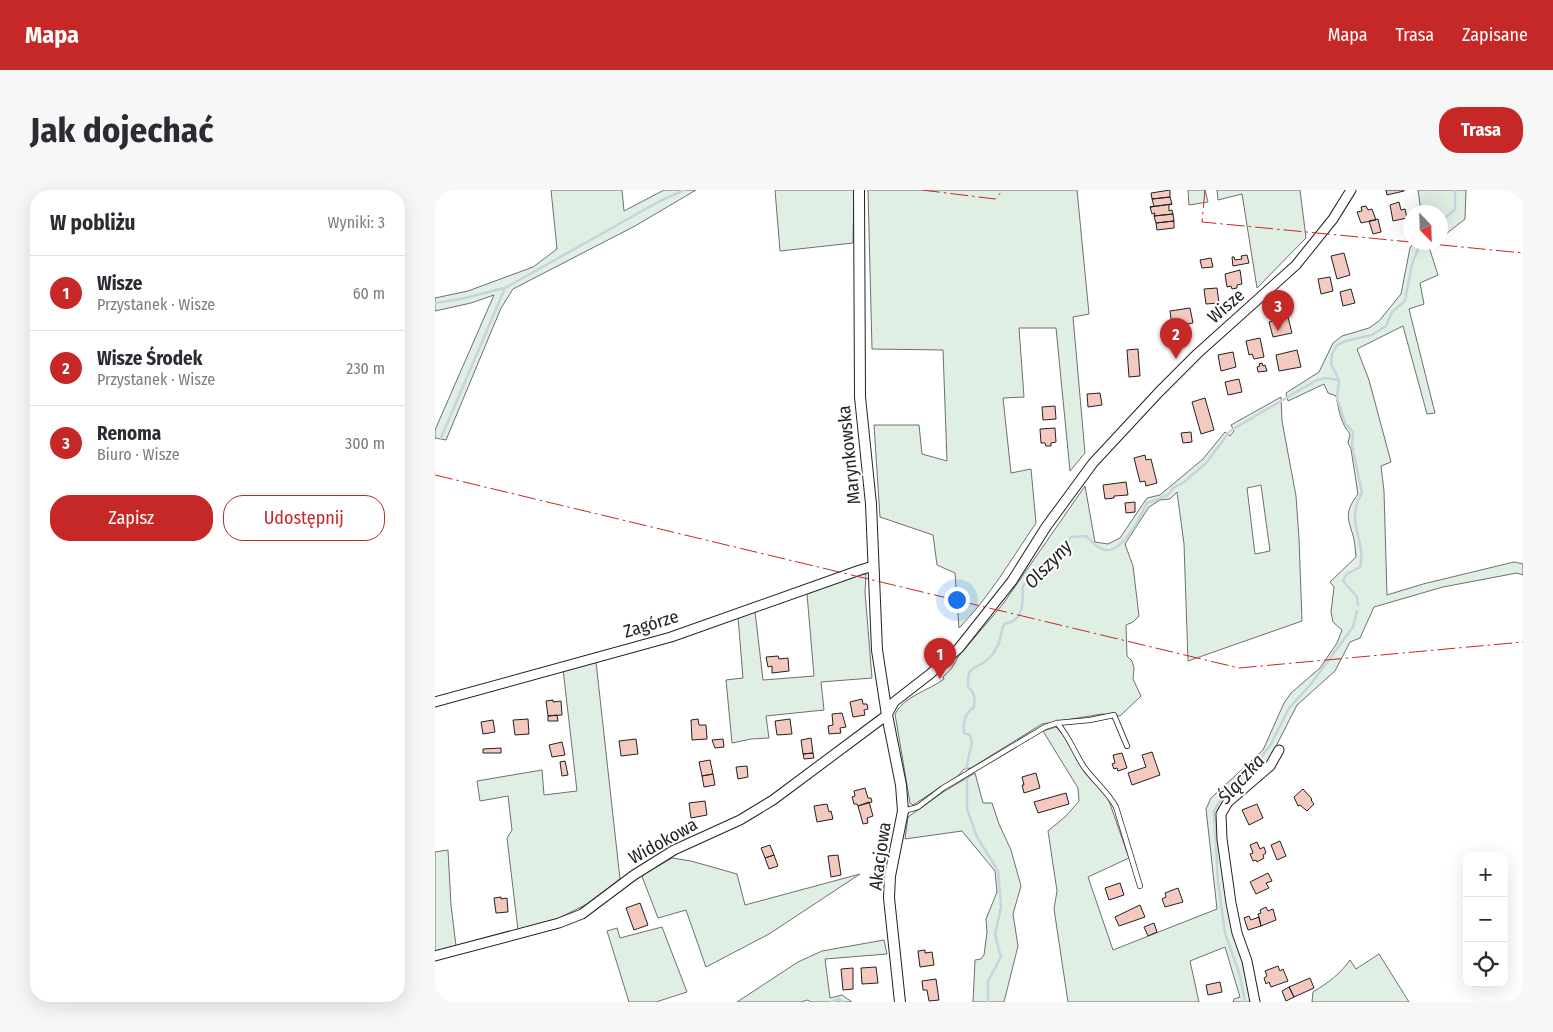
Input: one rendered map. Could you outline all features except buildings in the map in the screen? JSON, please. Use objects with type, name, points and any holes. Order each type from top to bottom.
[{"type":"street","name":"Marynkowska","points":[[859,190],[860,397],[871,504],[877,650],[887,715]]},
{"type":"street","name":"Wisze","points":[[887,715],[894,702],[959,648],[1012,581],[1046,527],[1093,463],[1197,354],[1296,265],[1333,219],[1351,190]]},
{"type":"street","name":"Zagórze","points":[[435,702],[671,637],[873,566]]},
{"type":"street","name":"Akacjowa","points":[[887,715],[901,785],[903,811],[890,876],[889,898],[900,1002]]},
{"type":"street","name":"Widokowa","points":[[435,956],[559,923],[581,914],[634,875],[674,850],[740,820],[773,800],[887,715]]},
{"type":"street","points":[[1255,1002],[1247,961],[1237,933],[1231,903],[1222,839],[1221,814],[1228,802],[1270,766],[1279,750]]},
{"type":"lane","points":[[903,811],[918,807],[943,788],[1023,739],[1057,723],[1090,720],[1114,715],[1127,746]]},
{"type":"lane","points":[[1057,723],[1065,732],[1085,769],[1111,797],[1116,807],[1140,886]]},
{"type":"green space","points":[[551,190],[622,190],[624,211],[664,190],[696,190],[635,226],[513,289],[501,308],[446,440],[435,438],[435,430],[494,295],[471,303],[435,311],[435,298],[468,291],[533,267],[557,249]]},
{"type":"green space","points":[[775,190],[854,190],[853,243],[780,251]]},
{"type":"green space","points":[[868,190],[1077,190],[1089,314],[1073,317],[1085,453],[1070,471],[1056,328],[1019,328],[1024,397],[1003,398],[1011,473],[1031,469],[1036,523],[990,591],[959,628],[955,573],[937,565],[933,535],[880,517],[874,425],[919,425],[922,454],[947,461],[943,350],[872,349]]},
{"type":"green space","points":[[1188,190],[1205,190],[1208,202],[1189,205]]},
{"type":"green space","points":[[1217,190],[1300,190],[1306,238],[1257,288],[1242,194],[1218,200]]},
{"type":"green space","points":[[1418,190],[1466,190],[1465,219],[1448,232],[1448,205],[1420,205]]},
{"type":"green space","points":[[1410,250],[1430,250],[1438,275],[1420,283],[1424,304],[1409,309],[1435,413],[1427,414],[1403,326],[1357,349],[1369,380],[1391,462],[1381,466],[1384,491],[1387,595],[1423,584],[1514,562],[1523,564],[1523,575],[1517,573],[1443,587],[1374,607],[1360,638],[1350,642],[1335,671],[1297,705],[1268,762],[1229,796],[1218,809],[1216,819],[1219,841],[1253,1002],[1233,1002],[1234,999],[1240,997],[1225,947],[1190,961],[1199,1002],[1068,1002],[1054,909],[1057,891],[1048,831],[1066,816],[1079,801],[1078,788],[1043,731],[1056,727],[1067,739],[1086,774],[1108,798],[1129,858],[1088,877],[1113,950],[1217,909],[1206,809],[1211,798],[1263,750],[1284,703],[1291,693],[1320,668],[1337,643],[1342,630],[1333,622],[1331,612],[1334,587],[1330,582],[1356,557],[1354,538],[1348,516],[1358,494],[1351,449],[1348,443],[1350,434],[1342,420],[1336,396],[1328,393],[1324,384],[1288,401],[1286,393],[1319,372],[1333,343],[1342,336],[1369,328],[1379,321],[1401,294]]},
{"type":"green space","points":[[1281,397],[1282,421],[1296,496],[1302,621],[1188,661],[1184,544],[1177,492],[1170,499],[1160,500],[1149,507],[1125,544],[1133,566],[1139,616],[1133,622],[1126,625],[1127,656],[1132,661],[1134,668],[1133,679],[1141,696],[1120,716],[1102,714],[1042,724],[971,768],[964,769],[958,776],[913,805],[910,803],[895,714],[904,702],[944,679],[943,677],[951,669],[958,657],[1003,604],[1085,486],[1095,542],[1108,544],[1120,538],[1147,498],[1160,495],[1203,459],[1225,432],[1230,436],[1234,431],[1231,425]],"holes":[[[1261,485],[1270,551],[1255,554],[1247,488]]]},
{"type":"green space","points":[[866,574],[865,592],[872,678],[821,682],[824,710],[766,716],[769,738],[732,743],[726,680],[743,678],[738,617],[755,611],[763,680],[814,676],[807,594],[851,577]]},
{"type":"green space","points":[[596,662],[620,879],[587,904],[553,921],[518,930],[507,838],[512,830],[508,796],[480,801],[477,781],[542,770],[544,795],[577,791],[563,669]]},
{"type":"green space","points":[[975,773],[983,803],[992,803],[1011,850],[1021,886],[1013,914],[1018,946],[1004,1002],[973,1002],[975,960],[981,959],[984,955],[987,932],[986,919],[997,892],[995,871],[962,831],[905,839],[908,817],[943,792]]},
{"type":"green space","points":[[448,850],[451,905],[456,946],[435,951],[435,852]]},
{"type":"green space","points":[[672,858],[691,861],[737,874],[745,905],[860,874],[769,934],[706,967],[686,910],[658,918],[643,879],[642,875]]},
{"type":"green space","points":[[662,927],[687,992],[656,1002],[629,1002],[607,931],[617,928],[620,938]]},
{"type":"green space","points":[[884,940],[887,954],[825,959],[830,998],[842,995],[852,1002],[811,1002],[808,1000],[801,1002],[737,1002],[798,962],[822,951]]},
{"type":"green space","points":[[1379,954],[1409,1002],[1312,1002],[1313,992],[1333,978],[1350,960],[1356,969]]},
{"type":"waterway","points":[[441,438],[505,288],[658,202],[684,190]]},
{"type":"waterway","name":"Ślączka","points":[[1448,216],[1455,209],[1455,190]]},
{"type":"waterway","name":"Ślączka","points":[[1358,605],[1357,597],[1343,581],[1347,574],[1360,567],[1361,548],[1355,522],[1355,513],[1362,493],[1352,445],[1353,432],[1345,423],[1337,398],[1339,380],[1331,364],[1332,354],[1337,345],[1372,335],[1386,326],[1392,312],[1405,301],[1412,264],[1418,250]]},
{"type":"waterway","points":[[435,303],[461,299],[504,288]]},
{"type":"waterway","name":"Olszyny","points":[[966,769],[972,742],[970,735],[964,733],[964,722],[966,716],[974,707],[973,694],[968,687],[970,671],[990,657],[997,647],[1004,624],[1011,622],[1019,615],[1023,586],[1032,575],[1042,573],[1071,537],[1086,536],[1102,549],[1109,550],[1116,547],[1129,534],[1147,503],[1168,495],[1173,488],[1183,483],[1206,463],[1230,431],[1315,381],[1325,378],[1339,380]]},
{"type":"waterway","name":"Ślączka","points":[[1245,1002],[1240,976],[1225,933],[1218,882],[1214,811],[1228,788],[1252,770],[1271,744],[1289,708],[1311,684],[1353,627],[1357,611]]},
{"type":"waterway","name":"Olszyny","points":[[967,779],[967,809],[977,837],[998,871],[1001,907],[995,935],[1001,957],[988,981],[988,1002]]},
{"type":"waterway","name":"Olszyny","points":[[831,1002],[839,999],[843,1002]]},
{"type":"power","points":[[922,190],[995,199],[1003,190]]},
{"type":"power","points":[[1205,190],[1202,222],[1403,241]]},
{"type":"power","points":[[1448,246],[1523,253]]},
{"type":"power","points":[[435,475],[1239,668],[1523,642]]},
{"type":"place","name":"Renoma","points":[[1278,331]]},
{"type":"place","name":"Wisze Środek","points":[[1176,359]]},
{"type":"place","name":"Wisze","points":[[940,679]]}]
